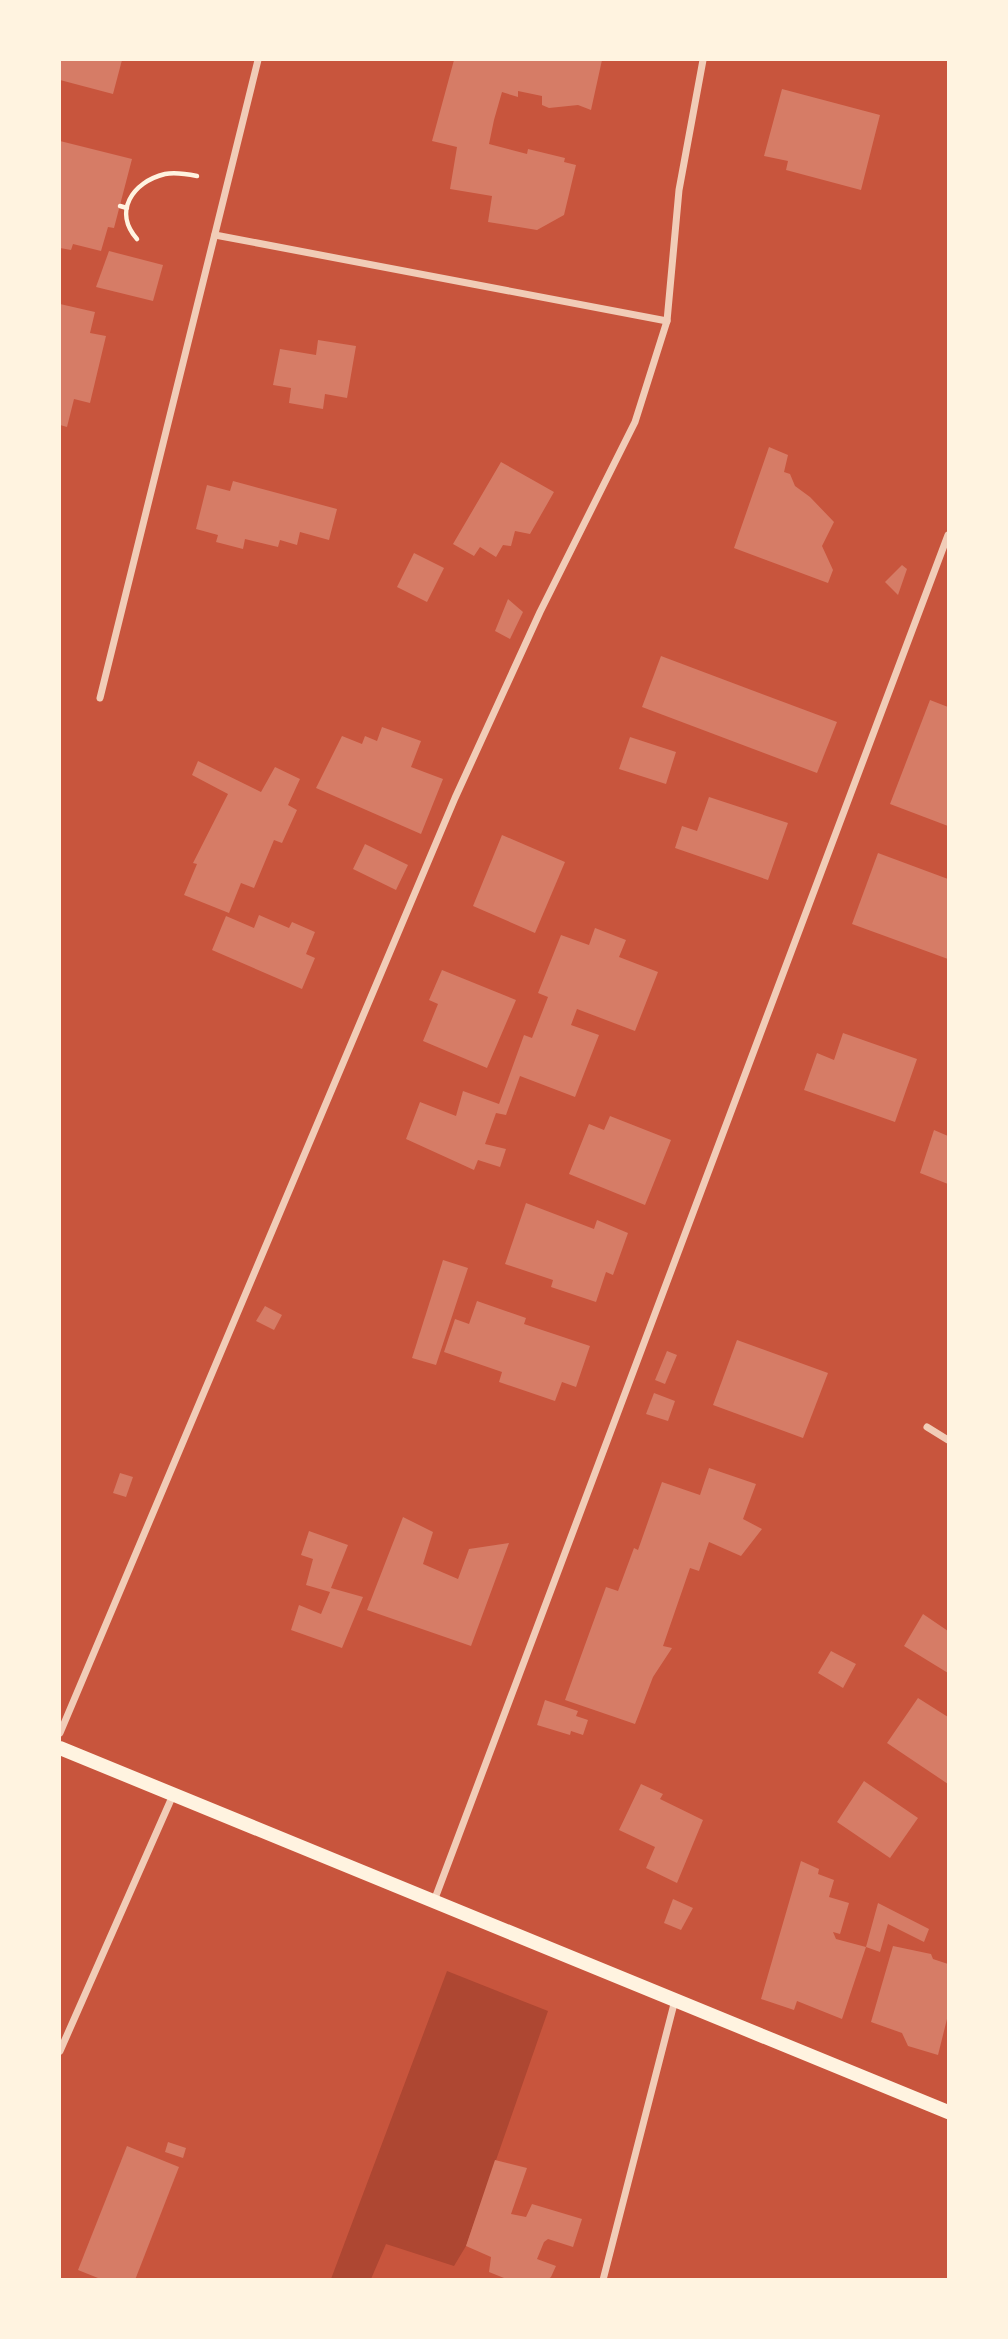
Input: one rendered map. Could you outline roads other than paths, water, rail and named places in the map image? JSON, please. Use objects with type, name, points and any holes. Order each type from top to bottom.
[{"type":"main road","points":[[60,1748],[948,2112]]},
{"type":"street","points":[[100,698],[258,60]]},
{"type":"street","points":[[60,1733],[455,798],[540,612],[635,422],[667,321],[679,190],[703,60]]},
{"type":"street","points":[[215,234],[667,321]]},
{"type":"street","points":[[433,1901],[948,535]]},
{"type":"street","points":[[927,1427],[948,1440]]},
{"type":"street","points":[[60,2051],[173,1795]]},
{"type":"street","points":[[603,2280],[675,2000]]}]
